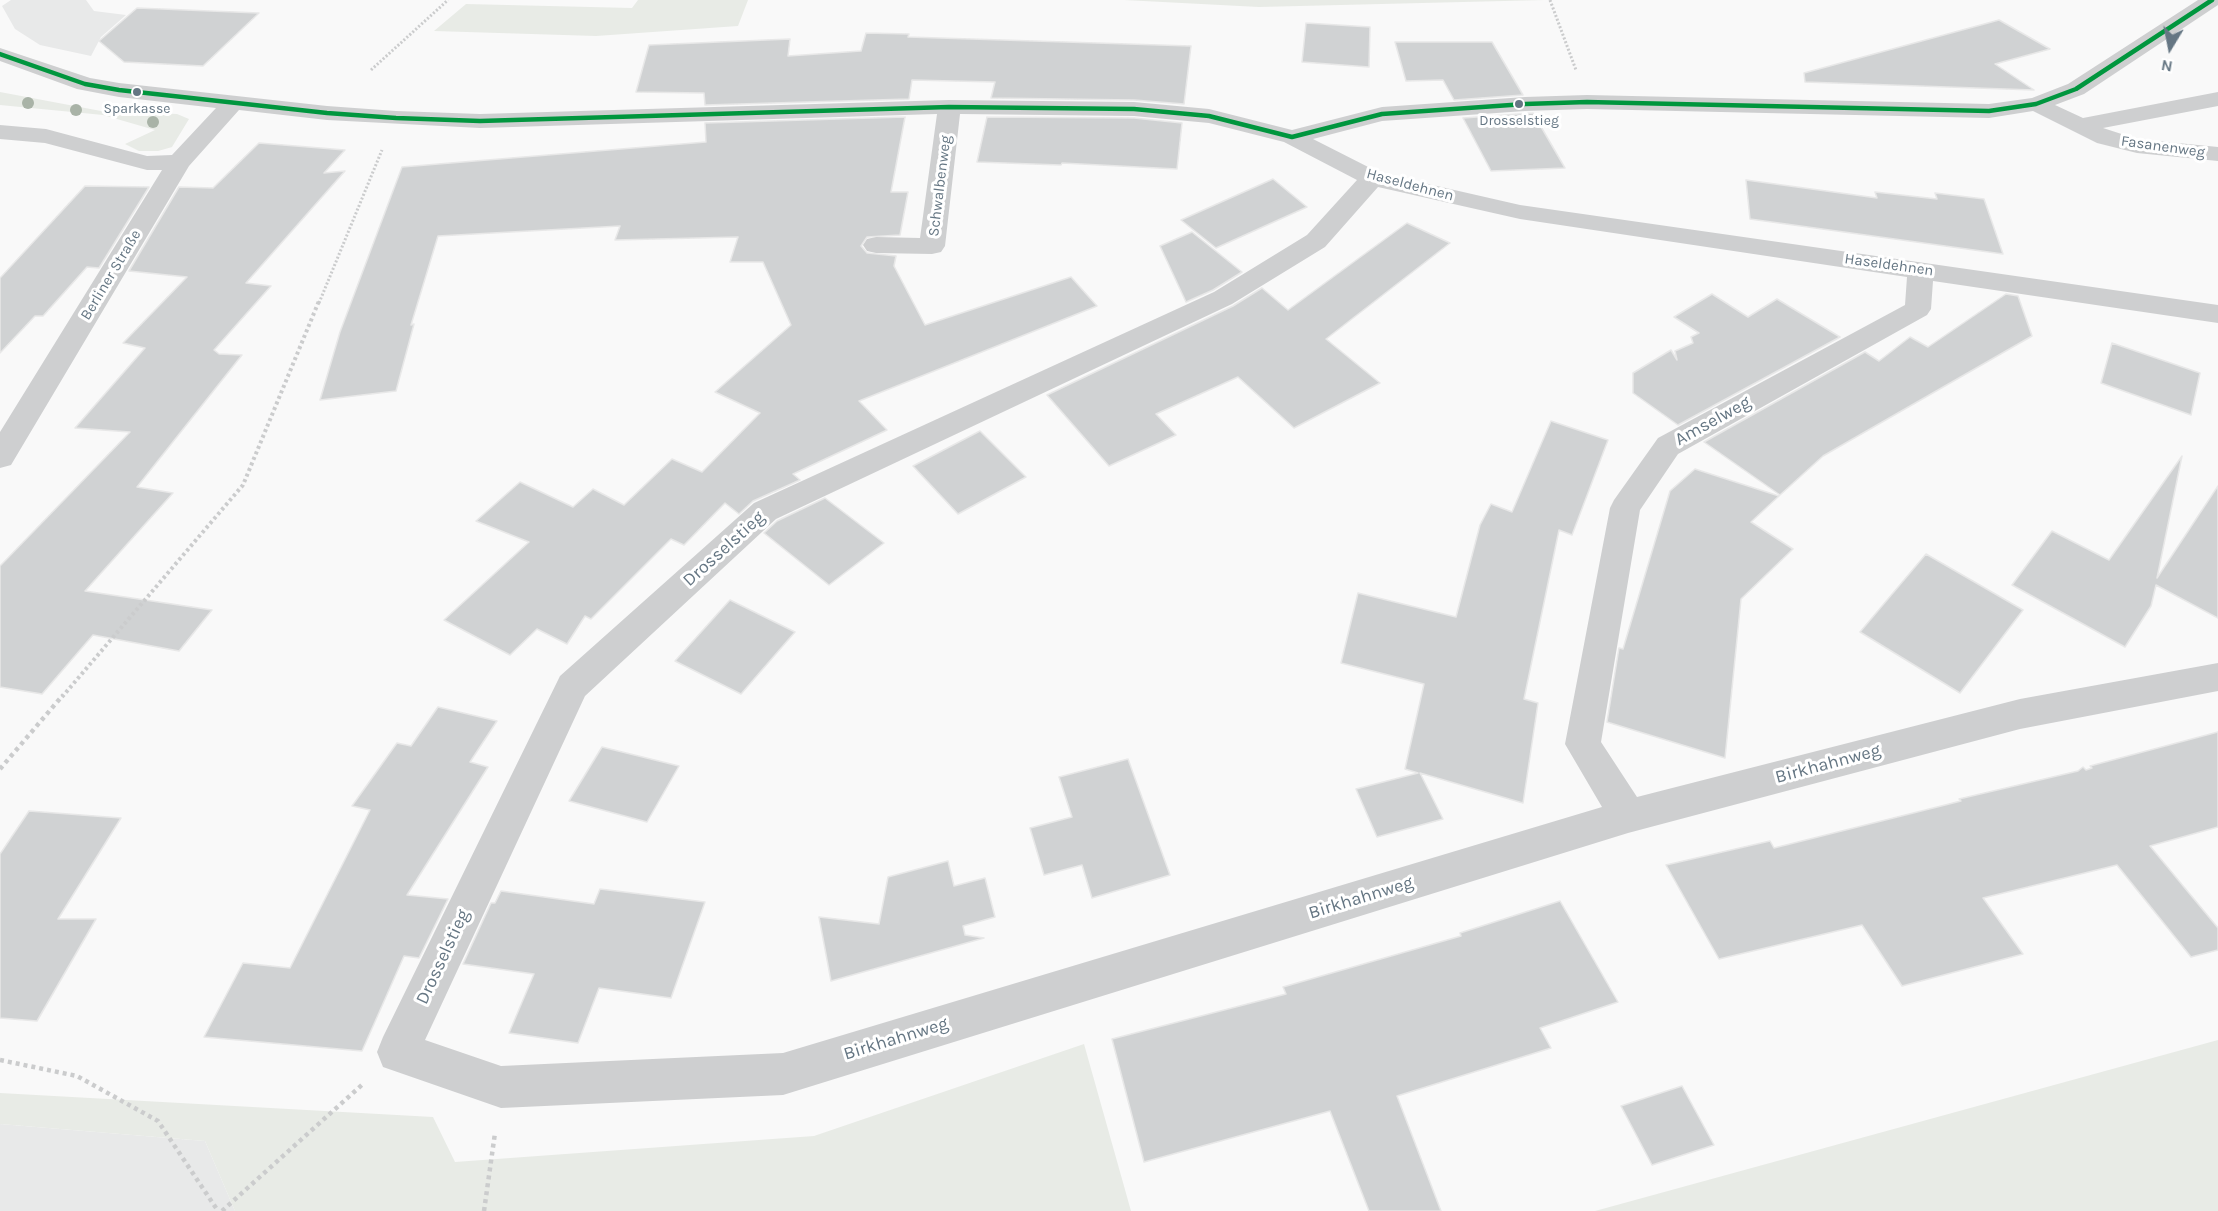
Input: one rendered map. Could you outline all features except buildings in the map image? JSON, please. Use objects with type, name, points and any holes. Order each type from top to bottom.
[{"type":"street","points":[[1292,137],[1382,114],[1587,102],[1944,112],[1989,111],[2036,104],[2076,89],[2212,0]]},
{"type":"street","name":"Haseldehnen","points":[[0,54],[85,84],[327,113],[396,118],[480,121],[950,107],[1134,109],[1209,116],[1292,137],[1372,178],[1520,212],[2218,314]]},
{"type":"street","points":[[2077,126],[2218,99]]},
{"type":"street","name":"Berliner Straße","points":[[0,457],[179,162],[234,102]]},
{"type":"street","name":"Fasanenweg","points":[[2036,104],[2105,138],[2137,146],[2218,154]]},
{"type":"street","name":"Schwalbenweg","points":[[876,245],[932,246],[950,107]]},
{"type":"street","points":[[0,132],[46,136],[147,163],[179,162]]},
{"type":"street","name":"Drosselstieg","points":[[398,1052],[572,686],[765,511],[1223,298],[1316,241],[1372,178]]},
{"type":"street","name":"Amselweg","points":[[1628,816],[1583,744],[1625,508],[1668,446],[1918,309],[1920,270]]},
{"type":"street","name":"Birkhahnweg","points":[[501,1087],[783,1074],[1628,816],[2019,714],[2218,677]]},
{"type":"street","points":[[398,1052],[501,1087]]},
{"type":"path","points":[[371,70],[448,0]]},
{"type":"path","points":[[1550,0],[1587,102]]},
{"type":"path","points":[[0,769],[243,485],[396,118]]},
{"type":"path","points":[[0,1060],[77,1076],[158,1121],[220,1211],[398,1052]]},
{"type":"path","points":[[484,1211],[501,1087]]},
{"type":"shaded area","points":[[11,0],[86,0],[94,11],[126,15],[101,37],[91,56],[40,45],[15,29],[2,6]]},
{"type":"shaded area","points":[[638,0],[748,0],[738,26],[596,36],[434,31],[466,4],[632,8]]},
{"type":"shaded area","points":[[1124,0],[1545,0],[1259,7]]},
{"type":"shaded area","points":[[0,92],[101,111],[177,114],[189,119],[172,147],[158,151],[139,151],[125,144],[155,130],[103,115],[0,105]]},
{"type":"shaded area","points":[[2218,1040],[2218,1211],[1595,1211]]},
{"type":"shaded area","points":[[1084,1044],[1131,1211],[235,1211],[205,1141],[0,1124],[0,1093],[433,1117],[455,1162],[814,1136]]},
{"type":"shaded area","points":[[0,1124],[205,1141],[235,1211],[0,1211]]},
{"type":"transit line","points":[[0,54],[85,84],[119,90],[327,113],[396,118],[480,121],[949,107],[1134,109],[1209,116],[1292,137],[1382,114],[1525,104],[1587,102],[1989,111],[2036,104],[2076,89],[2212,0]]},
{"type":"place","name":"Sparkasse","points":[[137,92]]},
{"type":"place","name":"Drosselstieg","points":[[1519,104]]}]
